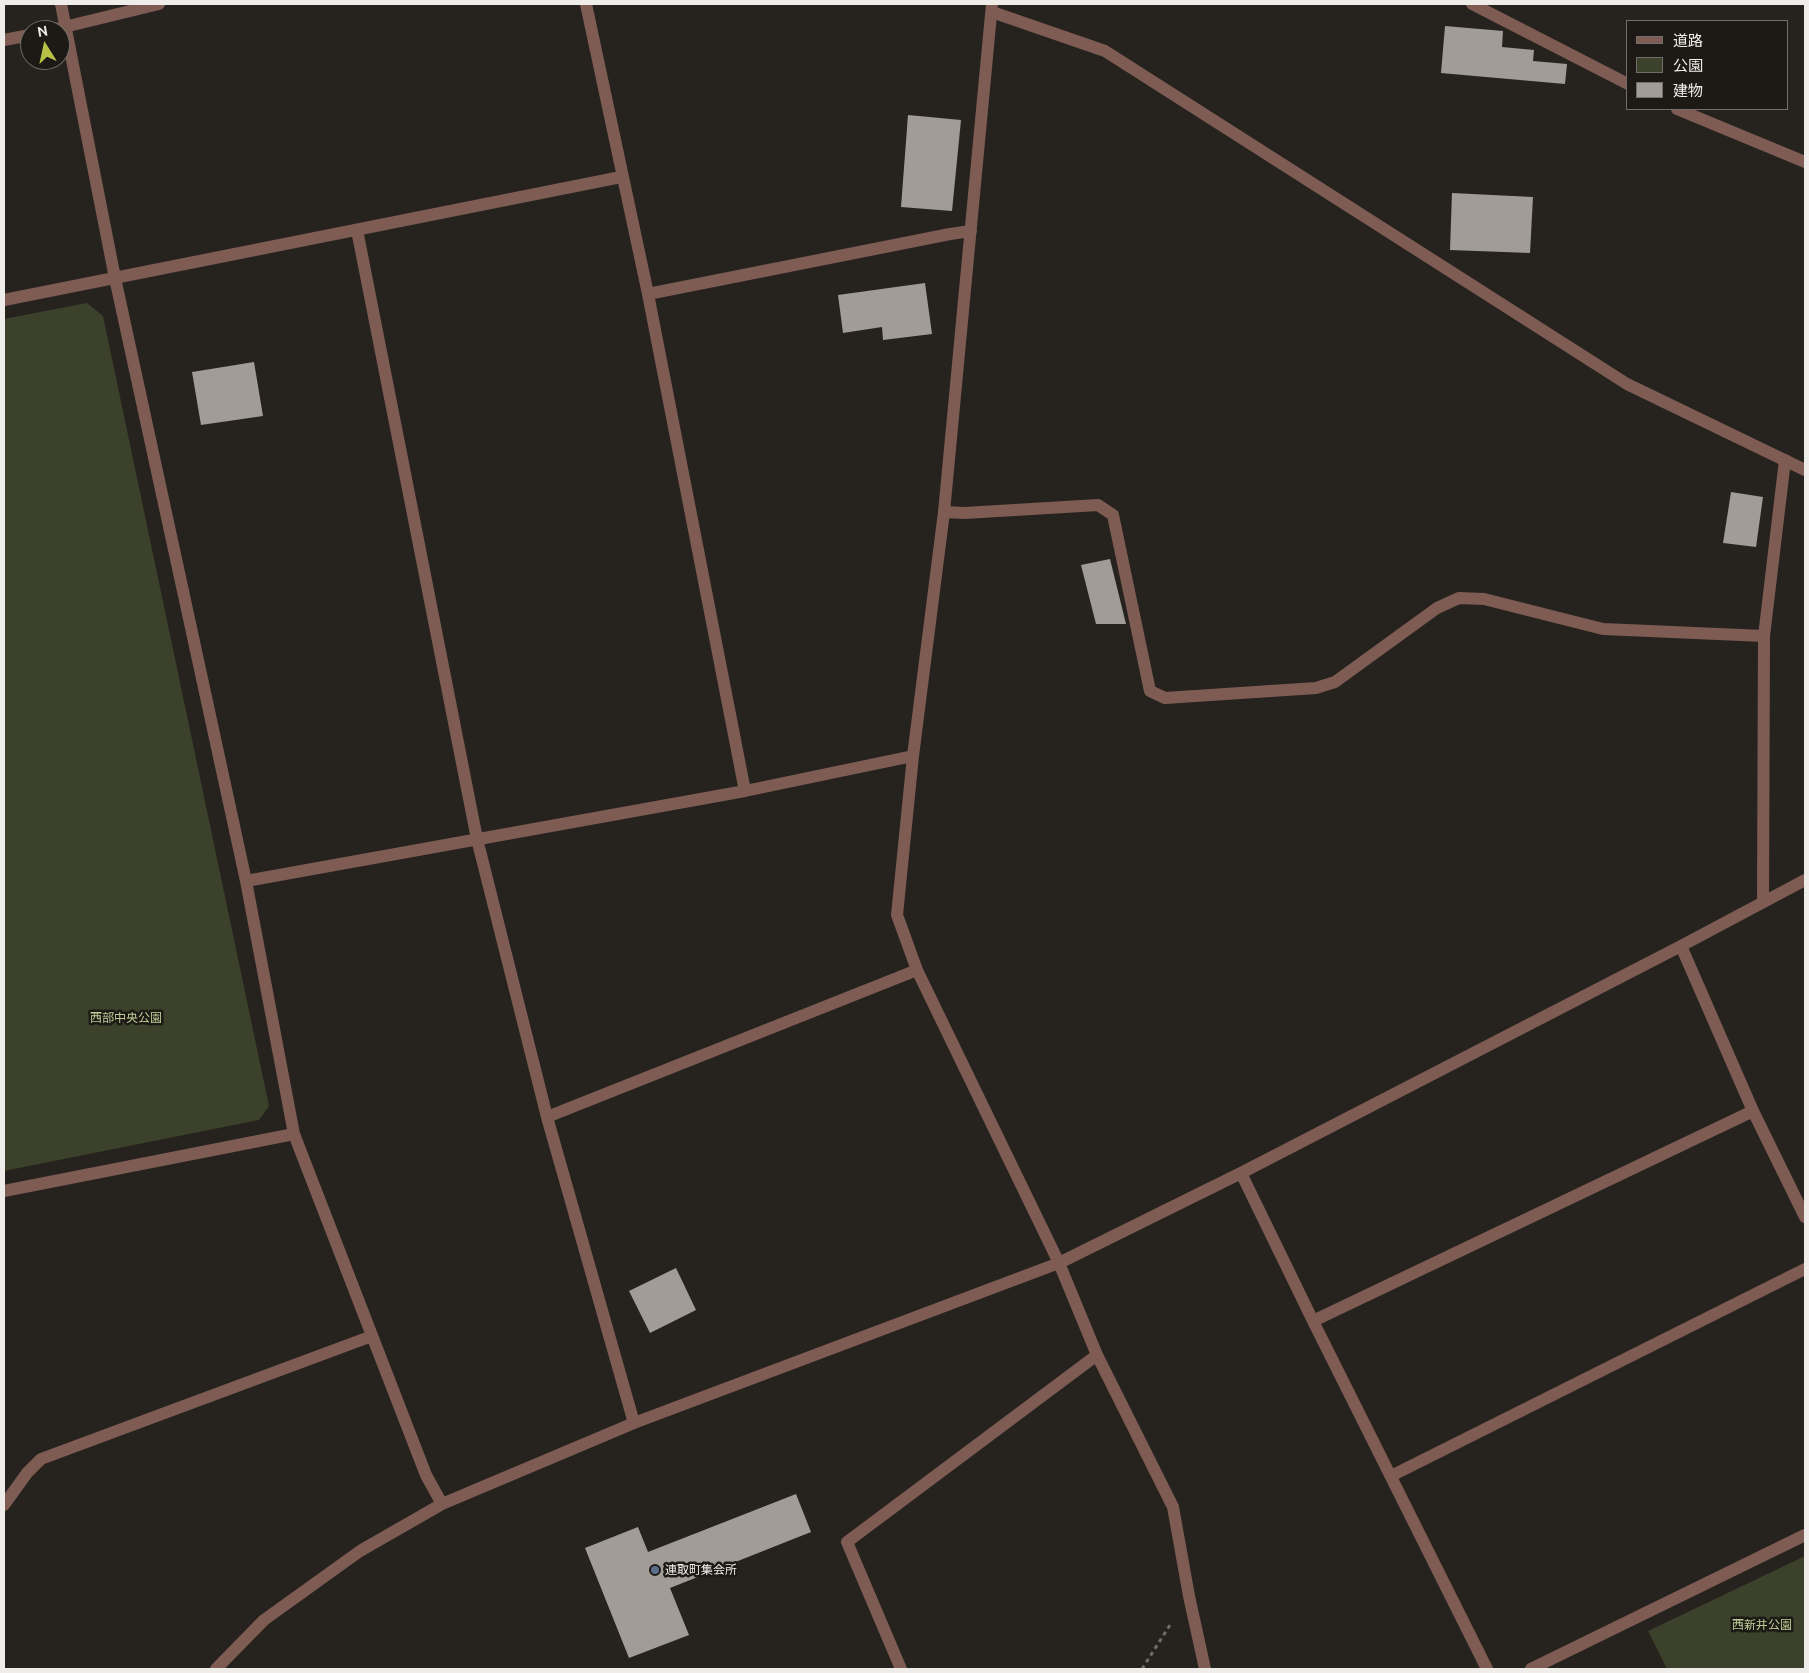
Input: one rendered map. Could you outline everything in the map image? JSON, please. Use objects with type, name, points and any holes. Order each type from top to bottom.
[{"type":"street","points":[[61,4],[64,20]]},
{"type":"street","points":[[70,26],[160,4]]},
{"type":"street","points":[[586,4],[648,294],[745,791]]},
{"type":"street","points":[[1472,4],[1626,83]]},
{"type":"street","points":[[1205,1669],[1189,1596],[1173,1507],[1097,1355],[1059,1263],[917,970],[897,915],[913,756],[944,512],[992,8],[1105,51],[1627,384],[1805,470]]},
{"type":"street","points":[[4,40],[20,36]]},
{"type":"street","points":[[70,47],[115,278],[246,881],[294,1134],[426,1475],[442,1504]]},
{"type":"street","points":[[1679,110],[1805,162]]},
{"type":"street","points":[[4,300],[622,177]]},
{"type":"street","points":[[357,230],[477,839],[547,1117],[634,1422]]},
{"type":"street","points":[[648,294],[971,231]]},
{"type":"street","points":[[1763,901],[1764,636],[1785,460]]},
{"type":"street","points":[[944,512],[965,513],[1098,505],[1113,515],[1150,691],[1165,698],[1316,688],[1335,682],[1437,608],[1459,598],[1484,599],[1603,629],[1764,636]]},
{"type":"street","points":[[246,881],[745,791],[913,756]]},
{"type":"street","points":[[216,1669],[264,1620],[360,1551],[442,1504],[634,1422],[1059,1263],[1240,1173],[1681,946],[1805,880]]},
{"type":"street","points":[[1681,946],[1753,1111],[1805,1217]]},
{"type":"street","points":[[547,1117],[917,970]]},
{"type":"street","points":[[1313,1322],[1753,1111]]},
{"type":"street","points":[[4,1191],[294,1134]]},
{"type":"street","points":[[1240,1173],[1487,1669]]},
{"type":"street","points":[[1391,1476],[1805,1270]]},
{"type":"street","points":[[4,1505],[27,1472],[42,1459],[372,1336]]},
{"type":"street","points":[[901,1669],[847,1542],[1097,1355]]},
{"type":"street","points":[[1531,1669],[1805,1535]]},
{"type":"path","points":[[1142,1669],[1189,1596]]},
{"type":"green space","name":"西部中央公園","points":[[87,303],[103,316],[269,1106],[259,1120],[4,1171],[4,319]]},
{"type":"green space","name":"西新井公園","points":[[1805,1556],[1805,1669],[1667,1669],[1648,1631]]},
{"type":"building","points":[[1445,26],[1503,31],[1502,47],[1534,50],[1533,61],[1567,64],[1565,84],[1441,73]]},
{"type":"building","points":[[908,115],[961,120],[952,211],[901,207]]},
{"type":"building","points":[[1452,193],[1533,197],[1530,253],[1450,250]]},
{"type":"building","points":[[925,283],[932,334],[883,340],[882,327],[843,333],[838,295]]},
{"type":"building","points":[[254,362],[263,416],[201,425],[192,372]]},
{"type":"building","points":[[1731,492],[1763,497],[1756,547],[1723,543]]},
{"type":"building","points":[[1110,559],[1126,624],[1096,624],[1081,565]]},
{"type":"building","points":[[676,1268],[696,1310],[650,1333],[629,1291]]},
{"type":"building","name":"連取町集会所","points":[[796,1494],[811,1532],[670,1588],[689,1635],[629,1658],[585,1548],[638,1527],[648,1552]]},
{"type":"place","name":"連取町集会所","points":[[655,1570]]}]
